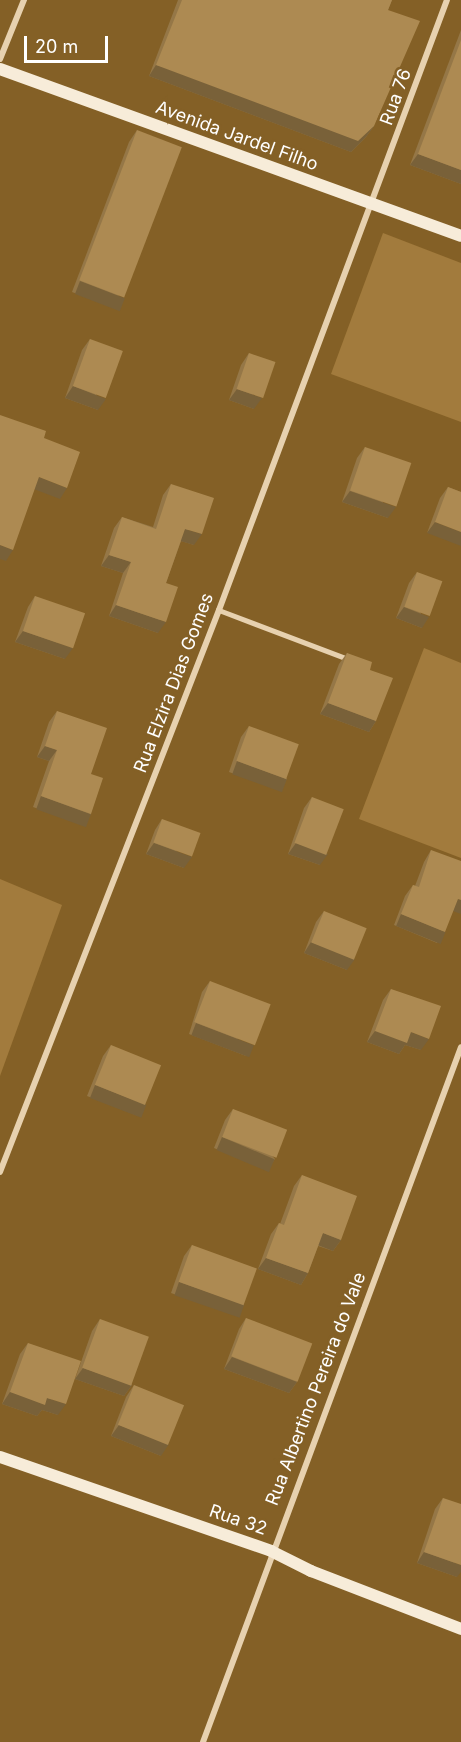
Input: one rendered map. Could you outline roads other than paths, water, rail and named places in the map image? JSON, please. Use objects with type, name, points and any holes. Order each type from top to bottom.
[{"type":"main road","name":"Avenida Jardel Filho","points":[[0,69],[461,236]]},
{"type":"main road","name":"Rua 32","points":[[0,1457],[272,1551],[311,1571],[461,1629]]},
{"type":"street","points":[[0,59],[24,0]]},
{"type":"street","name":"Rua 76","points":[[372,204],[447,0]]},
{"type":"street","name":"Rua Elzira Dias Gomes","points":[[0,1172],[219,610],[372,204]]},
{"type":"street","name":"Rua Albertino Pereira do Vale","points":[[203,1742],[461,1047]]},
{"type":"lane","points":[[219,610],[352,660]]}]
